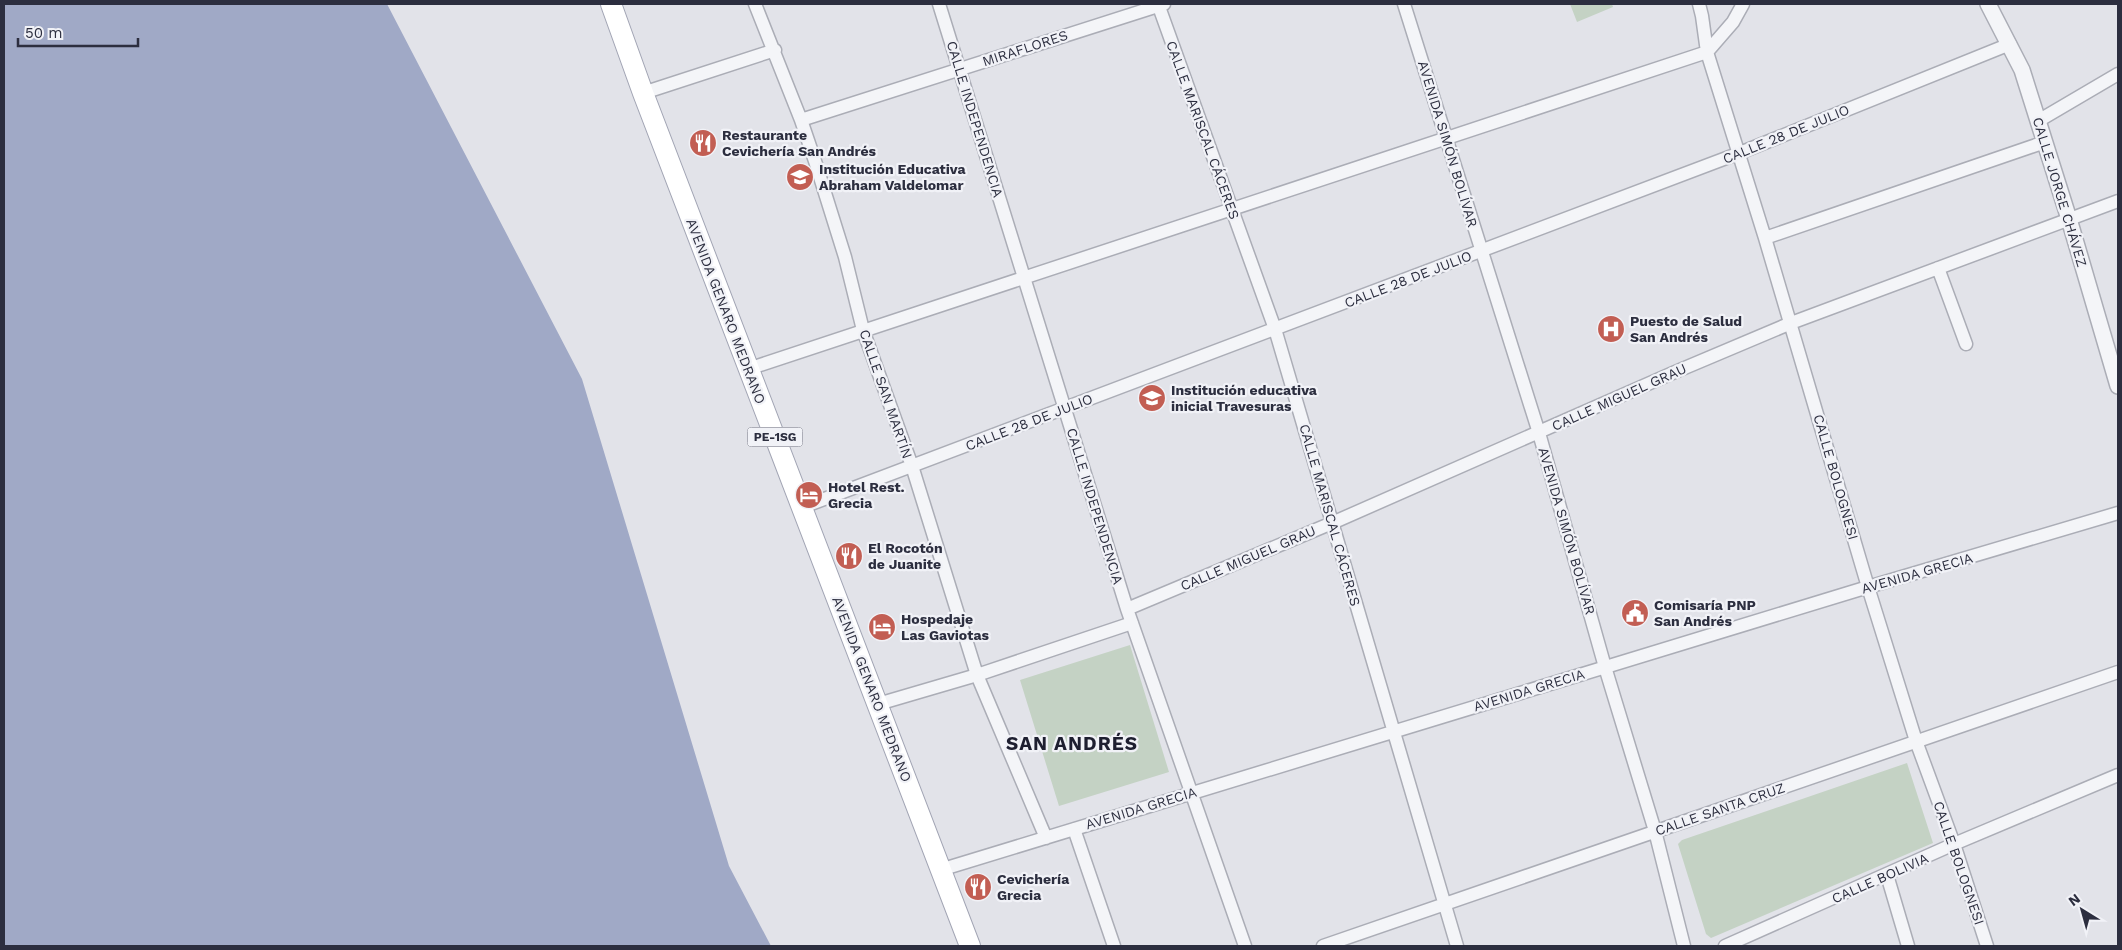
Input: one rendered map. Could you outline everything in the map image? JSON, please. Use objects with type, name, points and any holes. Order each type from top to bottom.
[{"type":"main road","name":"AVENIDA GENARO MEDRANO","points":[[611,4],[643,93],[940,870]]},
{"type":"main road","name":"PE-1SG","points":[[940,870],[970,946]]},
{"type":"street","name":"CALLE SAN MARTÍN","points":[[755,4],[775,50],[801,120],[844,257],[863,330],[912,466],[977,676],[1046,838]]},
{"type":"street","name":"CALLE INDEPENDENCIA","points":[[939,4],[1127,609],[1181,768],[1245,946]]},
{"type":"street","name":"MIRAFLORES","points":[[801,120],[1160,4]]},
{"type":"street","name":"CALLE MARISCAL CÁCERES","points":[[1160,4],[1275,329],[1457,946]]},
{"type":"street","name":"AVENIDA SIMÓN BOLÍVAR","points":[[1404,4],[1539,433],[1604,667],[1655,831],[1684,946]]},
{"type":"street","name":"CALLE BOLOGNESI","points":[[1698,4],[1702,16],[1707,52],[1737,154],[1791,323],[1868,587],[1916,741],[1954,844],[1987,946]]},
{"type":"street","points":[[748,369],[1707,52],[1733,22],[1742,4]]},
{"type":"street","name":"CALLE JORGE CHÁVEZ","points":[[1990,4],[2022,70],[2115,359],[2118,386]]},
{"type":"street","name":"CALLE 28 DE JULIO","points":[[803,508],[1737,154],[2010,44]]},
{"type":"street","points":[[643,93],[775,50]]},
{"type":"street","points":[[2038,121],[2118,74]]},
{"type":"street","points":[[1765,238],[2045,142]]},
{"type":"street","name":"CALLE MIGUEL GRAU","points":[[1127,609],[1332,523],[1791,323],[2118,201]]},
{"type":"street","points":[[1938,268],[1966,344]]},
{"type":"street","name":"AVENIDA GRECIA","points":[[940,870],[1191,792],[2118,513]]},
{"type":"street","points":[[878,704],[977,676],[1132,623]]},
{"type":"street","name":"CALLE SANTA CRUZ","points":[[1323,946],[2118,672]]},
{"type":"street","name":"CALLE BOLIVIA","points":[[1725,946],[1954,844],[2118,775]]},
{"type":"street","points":[[1074,829],[1114,946]]},
{"type":"street","points":[[1887,875],[1908,946]]},
{"type":"green space","points":[[1570,4],[1612,4],[1613,7],[1577,22]]},
{"type":"green space","points":[[1130,645],[1169,772],[1059,806],[1020,680]]},
{"type":"green space","points":[[1907,763],[1933,843],[1711,938],[1706,934],[1678,844],[1682,840]]},
{"type":"water","points":[[4,4],[387,4],[582,379],[729,866],[771,946],[4,946]]},
{"type":"place","name":"Restaurante Cevichería San Andrés","points":[[703,143]]},
{"type":"place","name":"Institución Educativa Abraham Valdelomar","points":[[800,177]]},
{"type":"place","name":"Puesto de Salud San Andrés","points":[[1611,329]]},
{"type":"place","name":"Institución educativa inicial Travesuras","points":[[1152,398]]},
{"type":"place","name":"Hotel Rest. Grecia","points":[[809,495]]},
{"type":"place","name":"El Rocotón de Juanite","points":[[849,556]]},
{"type":"place","name":"Comisaría PNP San Andrés","points":[[1635,613]]},
{"type":"place","name":"Hospedaje Las Gaviotas","points":[[882,627]]},
{"type":"place","name":"Cevichería Grecia","points":[[978,887]]},
{"type":"district","name":"SAN ANDRÉS","points":[[1072,743]]}]
